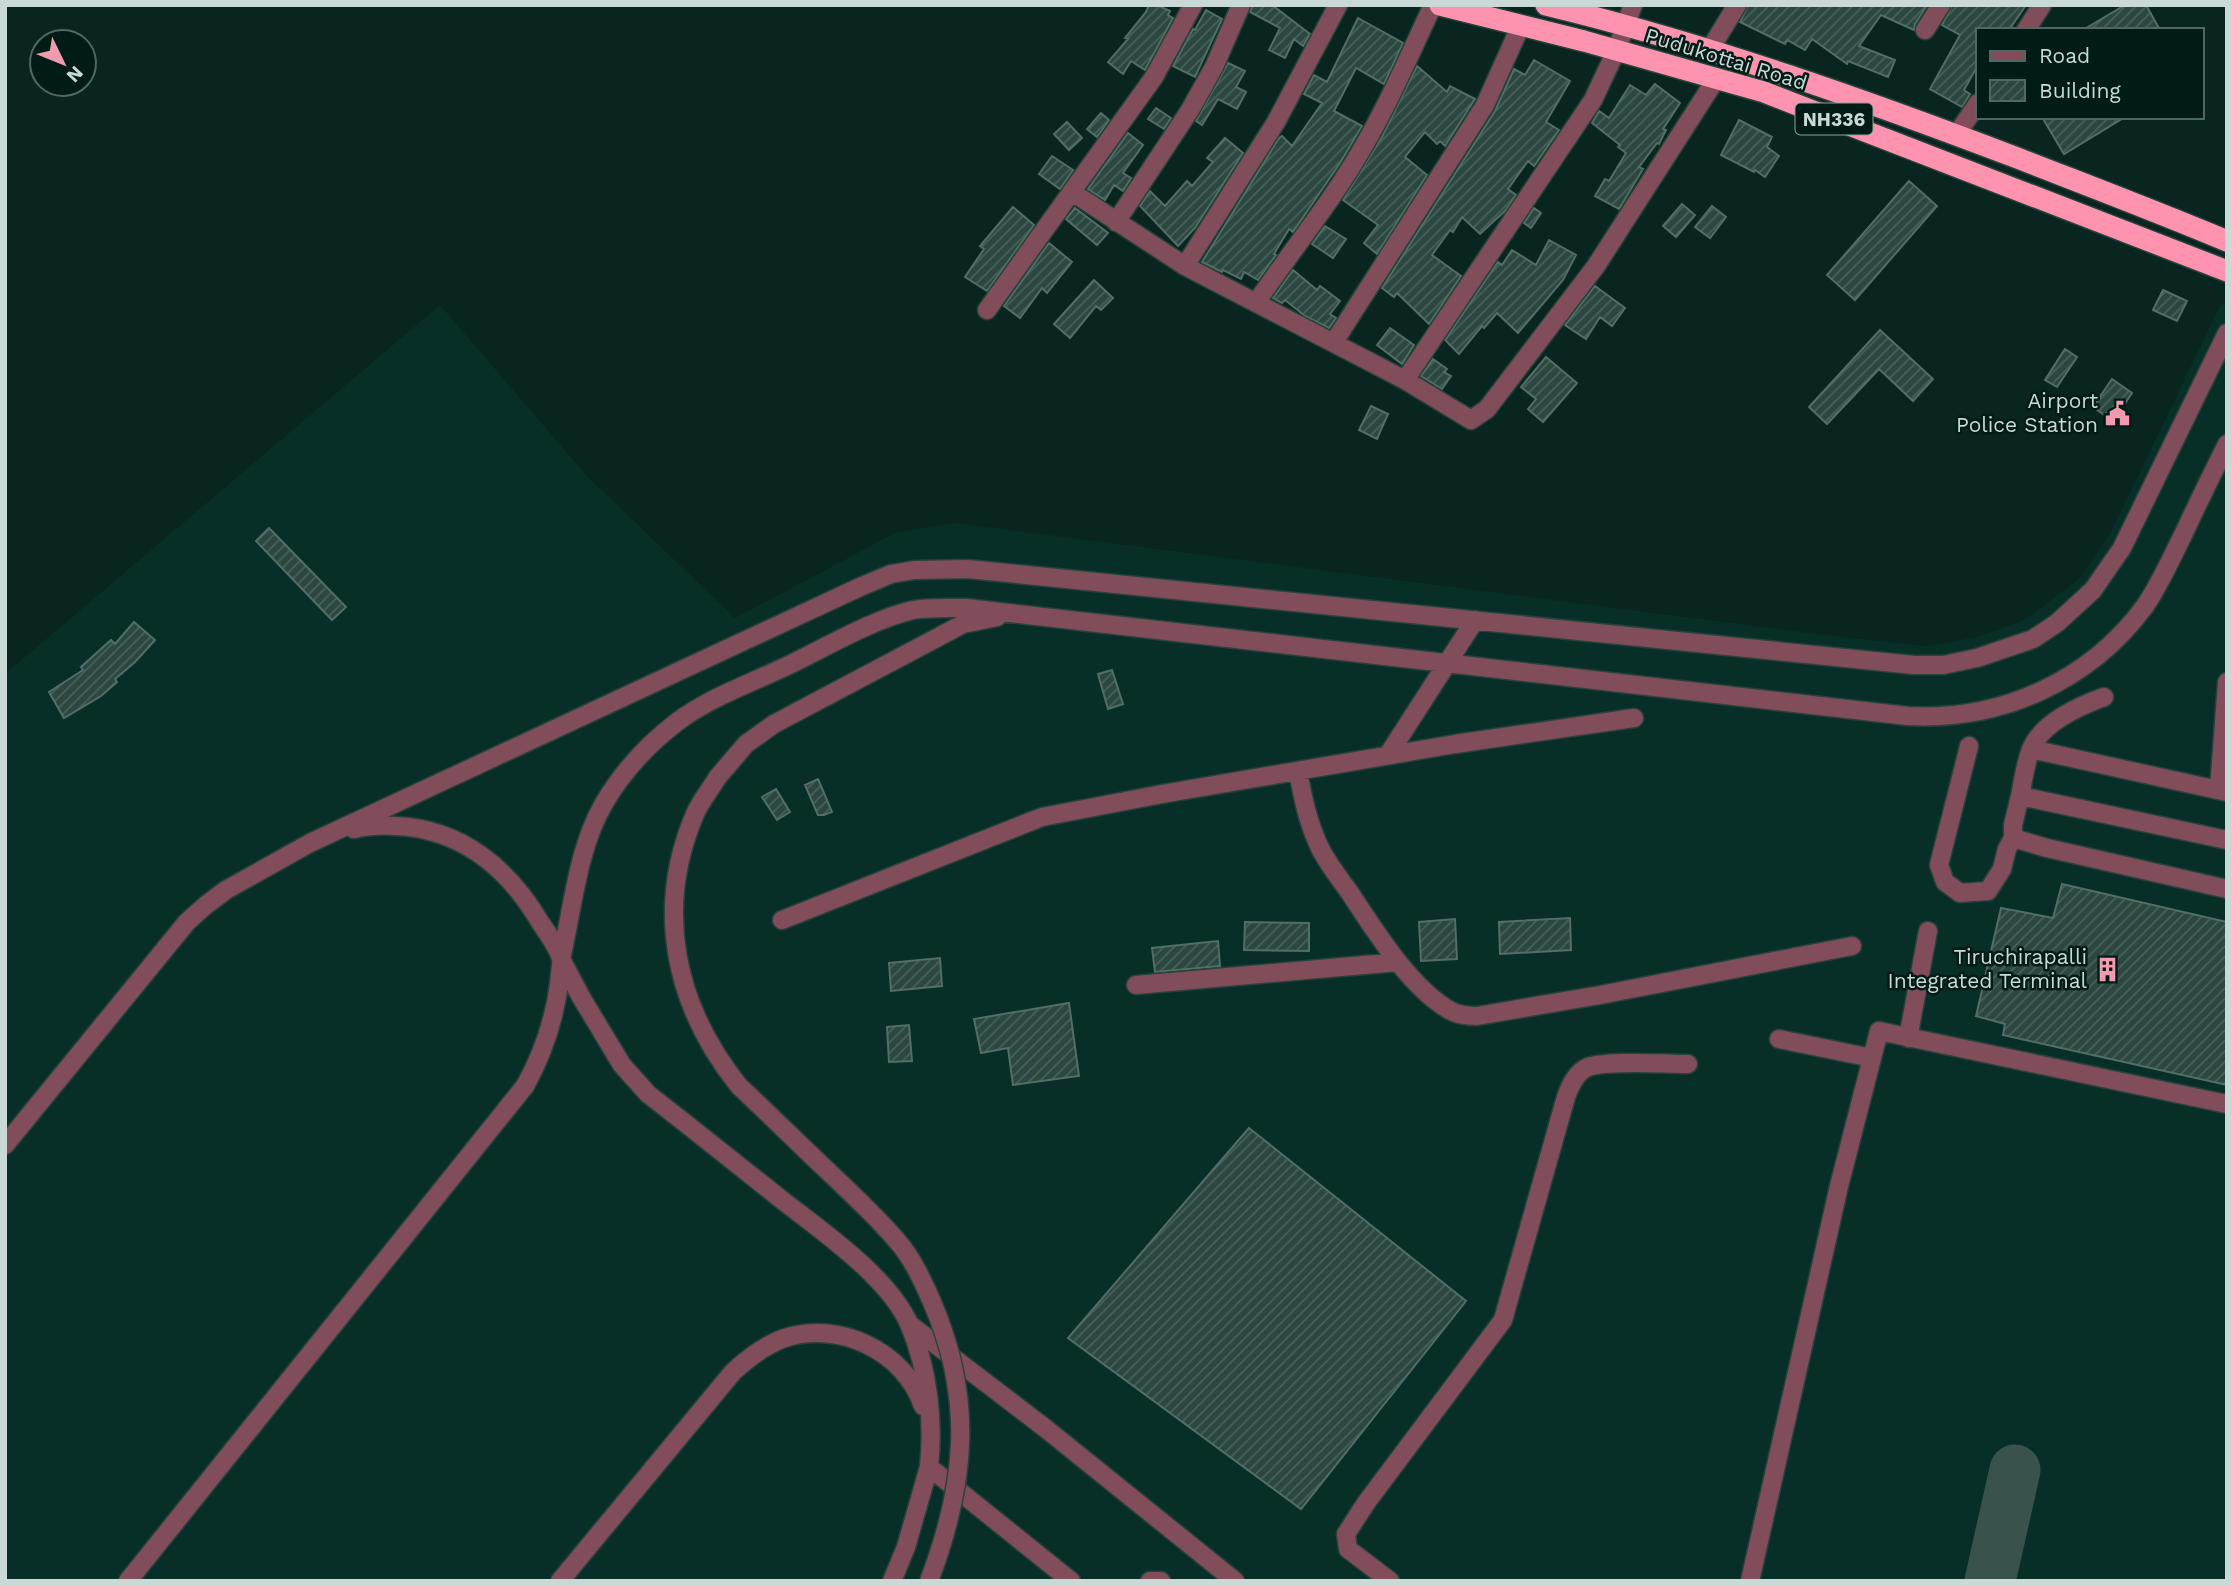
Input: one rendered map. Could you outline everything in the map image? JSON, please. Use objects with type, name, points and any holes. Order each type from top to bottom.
[{"type":"highway","name":"Pudukottai Road","points":[[1440,5],[1764,92],[2227,271]]},
{"type":"highway","name":"Pudukottai Road","points":[[1546,5],[1629,15],[1709,51],[1957,134],[2154,210],[2226,241]]},
{"type":"street","points":[[986,310],[1154,77],[1193,5]]},
{"type":"street","points":[[1116,222],[1190,110],[1214,67],[1241,5]]},
{"type":"street","points":[[1185,266],[1276,122],[1338,5]]},
{"type":"street","points":[[1256,303],[1329,203],[1362,149],[1433,5]]},
{"type":"street","points":[[1709,51],[1737,5]]},
{"type":"street","points":[[1925,30],[1941,5]]},
{"type":"street","points":[[2027,28],[2042,5]]},
{"type":"street","points":[[1405,380],[1593,100],[1629,15]]},
{"type":"street","points":[[1334,342],[1485,105],[1521,26]]},
{"type":"street","points":[[1072,192],[1185,266],[1405,380],[1471,420],[1487,409],[1596,266],[1716,79]]},
{"type":"street","points":[[1957,134],[1976,106]]},
{"type":"street","points":[[5,1145],[187,922],[226,890],[310,843],[891,574],[914,569],[968,569],[1914,665],[1943,665],[1978,658],[2033,639],[2057,623],[2093,590],[2108,571],[2134,526],[2227,333]]},
{"type":"street","points":[[128,1581],[524,1086],[547,1039],[558,994],[561,959],[587,843],[602,807],[649,745],[680,720],[715,700],[880,622],[913,610],[967,608],[1908,716],[1980,712],[2007,705],[2051,685],[2091,661],[2136,615],[2160,581],[2227,444]]},
{"type":"street","points":[[929,1581],[951,1511],[958,1475],[961,1405],[951,1357],[936,1313],[921,1277],[900,1244],[871,1212],[739,1086],[721,1063],[703,1033],[681,975],[675,946],[675,882],[695,812],[717,778],[747,744],[774,724],[962,624],[988,617],[1032,615]]},
{"type":"street","points":[[1388,755],[1475,620]]},
{"type":"street","points":[[2031,749],[2223,791],[2227,682]]},
{"type":"street","points":[[1969,746],[1939,865],[1945,882],[1960,893],[1988,891],[2002,869],[2013,838],[2013,825],[2031,749],[2040,735],[2061,717],[2083,704],[2105,697]]},
{"type":"street","points":[[782,920],[1042,817],[1388,755],[1634,718]]},
{"type":"street","points":[[1298,771],[1305,813],[1321,851],[1398,962],[1440,1004],[1463,1016],[1477,1016],[1600,995],[1852,946]]},
{"type":"street","points":[[2020,796],[2227,841]]},
{"type":"street","points":[[310,843],[358,828],[385,825],[435,832],[459,841],[482,855],[502,871],[520,891],[622,1065],[648,1094],[855,1258],[887,1290],[909,1324],[922,1365],[931,1416],[929,1460],[906,1547],[892,1581]]},
{"type":"street","points":[[2013,838],[2227,889]]},
{"type":"street","points":[[1908,1038],[1928,931]]},
{"type":"street","points":[[1136,985],[1398,962]]},
{"type":"street","points":[[1750,1581],[1839,1186],[1879,1031],[2227,1104]]},
{"type":"street","points":[[1779,1039],[1872,1058]]},
{"type":"street","points":[[1390,1581],[1348,1549],[1346,1534],[1366,1503],[1503,1320],[1566,1097],[1573,1081],[1587,1068],[1609,1065],[1688,1064]]},
{"type":"street","points":[[909,1324],[1045,1428],[1235,1581]]},
{"type":"street","points":[[560,1581],[733,1372],[747,1358],[781,1339],[800,1334],[839,1335],[875,1348],[891,1359],[904,1373],[922,1401],[930,1436],[929,1460]]},
{"type":"street","points":[[929,1460],[1071,1581]]},
{"type":"street","points":[[1150,1581],[1161,1581]]},
{"type":"shaded area","points":[[2221,304],[2227,306],[2227,1581],[5,1581],[5,674],[440,305],[586,475],[735,618],[897,532],[956,523],[1925,646],[1978,637],[2026,619],[2080,578],[2111,532]]},
{"type":"building","points":[[1149,5],[1157,5],[1170,11],[1168,15],[1173,18],[1145,70],[1131,61],[1123,74],[1108,62],[1128,39],[1125,38]]},
{"type":"building","points":[[1252,5],[1272,5],[1310,34],[1303,46],[1294,39],[1285,58],[1269,50],[1280,28],[1250,12]]},
{"type":"building","points":[[1748,5],[1927,5],[1914,30],[1881,15],[1859,46],[1895,60],[1888,77],[1848,61],[1847,64],[1812,39],[1805,50],[1787,40],[1785,44],[1740,22]]},
{"type":"building","points":[[1952,5],[2026,5],[2010,28],[1976,28],[1976,69],[1964,90],[1970,94],[1962,107],[1930,89],[1960,35],[1942,25]]},
{"type":"building","points":[[2125,5],[2146,5],[2159,28],[2086,28]]},
{"type":"building","points":[[1206,10],[1222,19],[1195,77],[1173,66]]},
{"type":"building","points":[[1358,18],[1403,43],[1384,84],[1356,68],[1334,111],[1362,126],[1340,163],[1293,232],[1289,229],[1274,254],[1276,255],[1258,280],[1244,272],[1241,279],[1202,262],[1279,138],[1282,136],[1292,146],[1322,103],[1304,94],[1314,75],[1327,82]]},
{"type":"building","points":[[1534,60],[1570,81],[1546,122],[1559,130],[1534,166],[1528,161],[1508,189],[1516,195],[1506,210],[1480,234],[1462,217],[1453,232],[1450,230],[1432,255],[1461,276],[1429,324],[1397,293],[1394,297],[1382,288],[1495,111],[1514,69],[1525,75]]},
{"type":"building","points":[[1228,63],[1245,71],[1236,87],[1246,92],[1237,109],[1218,99],[1202,125],[1196,121]]},
{"type":"building","points":[[1417,66],[1447,92],[1450,86],[1475,99],[1445,146],[1440,141],[1437,144],[1425,132],[1405,157],[1427,175],[1377,254],[1364,243],[1378,225],[1343,200],[1382,137]]},
{"type":"building","points":[[1655,84],[1680,103],[1663,129],[1666,130],[1659,144],[1657,143],[1639,167],[1643,169],[1619,209],[1595,196],[1605,179],[1609,181],[1626,153],[1592,123],[1599,111],[1609,118],[1630,85],[1646,95]]},
{"type":"building","points":[[1156,108],[1171,118],[1164,129],[1148,119]]},
{"type":"building","points":[[1101,113],[1109,120],[1097,137],[1087,129]]},
{"type":"building","points":[[2043,119],[2122,119],[2064,154]]},
{"type":"building","points":[[1739,120],[1772,137],[1767,147],[1779,156],[1765,177],[1721,155]]},
{"type":"building","points":[[1067,122],[1082,138],[1069,150],[1054,134]]},
{"type":"building","points":[[1128,133],[1143,145],[1123,173],[1131,178],[1123,191],[1114,185],[1105,200],[1088,189]]},
{"type":"building","points":[[1225,138],[1243,153],[1195,228],[1178,246],[1140,206],[1150,191],[1165,206],[1187,181],[1192,186],[1213,162],[1207,158]]},
{"type":"building","points":[[1052,156],[1073,170],[1060,189],[1039,174]]},
{"type":"building","points":[[1909,181],[1937,206],[1855,300],[1827,275]]},
{"type":"building","points":[[1682,204],[1695,215],[1676,237],[1663,226]]},
{"type":"building","points":[[1712,206],[1726,217],[1710,238],[1695,227]]},
{"type":"building","points":[[1013,207],[1034,225],[987,291],[965,277],[984,249],[980,246]]},
{"type":"building","points":[[1075,208],[1108,233],[1097,245],[1066,219]]},
{"type":"building","points":[[1534,208],[1541,213],[1531,228],[1524,223]]},
{"type":"building","points":[[1325,226],[1346,239],[1333,258],[1312,244]]},
{"type":"building","points":[[1549,240],[1576,255],[1563,280],[1518,333],[1497,313],[1484,328],[1482,326],[1459,354],[1445,340],[1498,262],[1502,265],[1512,250],[1536,265]]},
{"type":"building","points":[[1049,243],[1072,262],[1047,293],[1042,288],[1020,318],[1004,306]]},
{"type":"building","points":[[1293,270],[1317,290],[1320,286],[1340,301],[1330,314],[1336,318],[1329,328],[1305,316],[1285,300],[1282,303],[1273,298]]},
{"type":"building","points":[[1094,280],[1113,298],[1101,310],[1096,306],[1070,338],[1054,324]]},
{"type":"building","points":[[1595,286],[1625,308],[1612,326],[1600,317],[1586,339],[1565,325]]},
{"type":"building","points":[[2163,290],[2187,301],[2177,321],[2153,310]]},
{"type":"building","points":[[1390,328],[1414,345],[1402,364],[1377,345]]},
{"type":"building","points":[[1880,330],[1933,379],[1913,401],[1879,369],[1827,424],[1809,407]]},
{"type":"building","points":[[2065,349],[2077,357],[2057,387],[2045,380]]},
{"type":"building","points":[[1546,357],[1577,383],[1543,422],[1528,409],[1536,399],[1521,387]]},
{"type":"building","points":[[1433,359],[1447,369],[1444,372],[1451,376],[1442,389],[1421,376]]},
{"type":"building","points":[[2112,379],[2132,393],[2113,421],[2093,407]]},
{"type":"building","points":[[1371,406],[1388,414],[1377,439],[1359,430]]},
{"type":"building","points":[[269,528],[346,607],[332,620],[256,541]]},
{"type":"building","points":[[134,622],[155,640],[101,696],[64,718],[49,692],[83,670],[81,667],[111,640],[115,644]]},
{"type":"building","points":[[1112,670],[1123,704],[1108,709],[1098,674]]},
{"type":"building","points":[[818,779],[832,812],[824,815],[818,815],[805,785]]},
{"type":"building","points":[[776,789],[790,812],[777,820],[762,797]]},
{"type":"building","name":"Tiruchirapalli Integrated Terminal","points":[[2062,884],[2227,922],[2227,1085],[2003,1035],[2005,1024],[1976,1016],[2001,908],[2053,918]]},
{"type":"building","points":[[1570,918],[1571,950],[1500,954],[1499,922]]},
{"type":"building","points":[[1455,919],[1457,959],[1421,961],[1419,922]]},
{"type":"building","points":[[1245,922],[1309,923],[1309,951],[1244,950]]},
{"type":"building","points":[[1218,941],[1220,966],[1155,972],[1152,948]]},
{"type":"building","points":[[940,958],[942,986],[891,991],[889,963]]},
{"type":"building","points":[[1069,1003],[1079,1076],[1013,1085],[1008,1048],[981,1053],[974,1019]]},
{"type":"building","points":[[909,1025],[912,1061],[889,1062],[887,1027]]},
{"type":"building","points":[[1249,1128],[1466,1301],[1301,1509],[1068,1338]]},
{"type":"taxiway","points":[[1990,1581],[2015,1470]]},
{"type":"place","name":"Airport Police Station","points":[[2118,413]]},
{"type":"place","name":"Tiruchirapalli Integrated Terminal","points":[[2107,969]]}]
